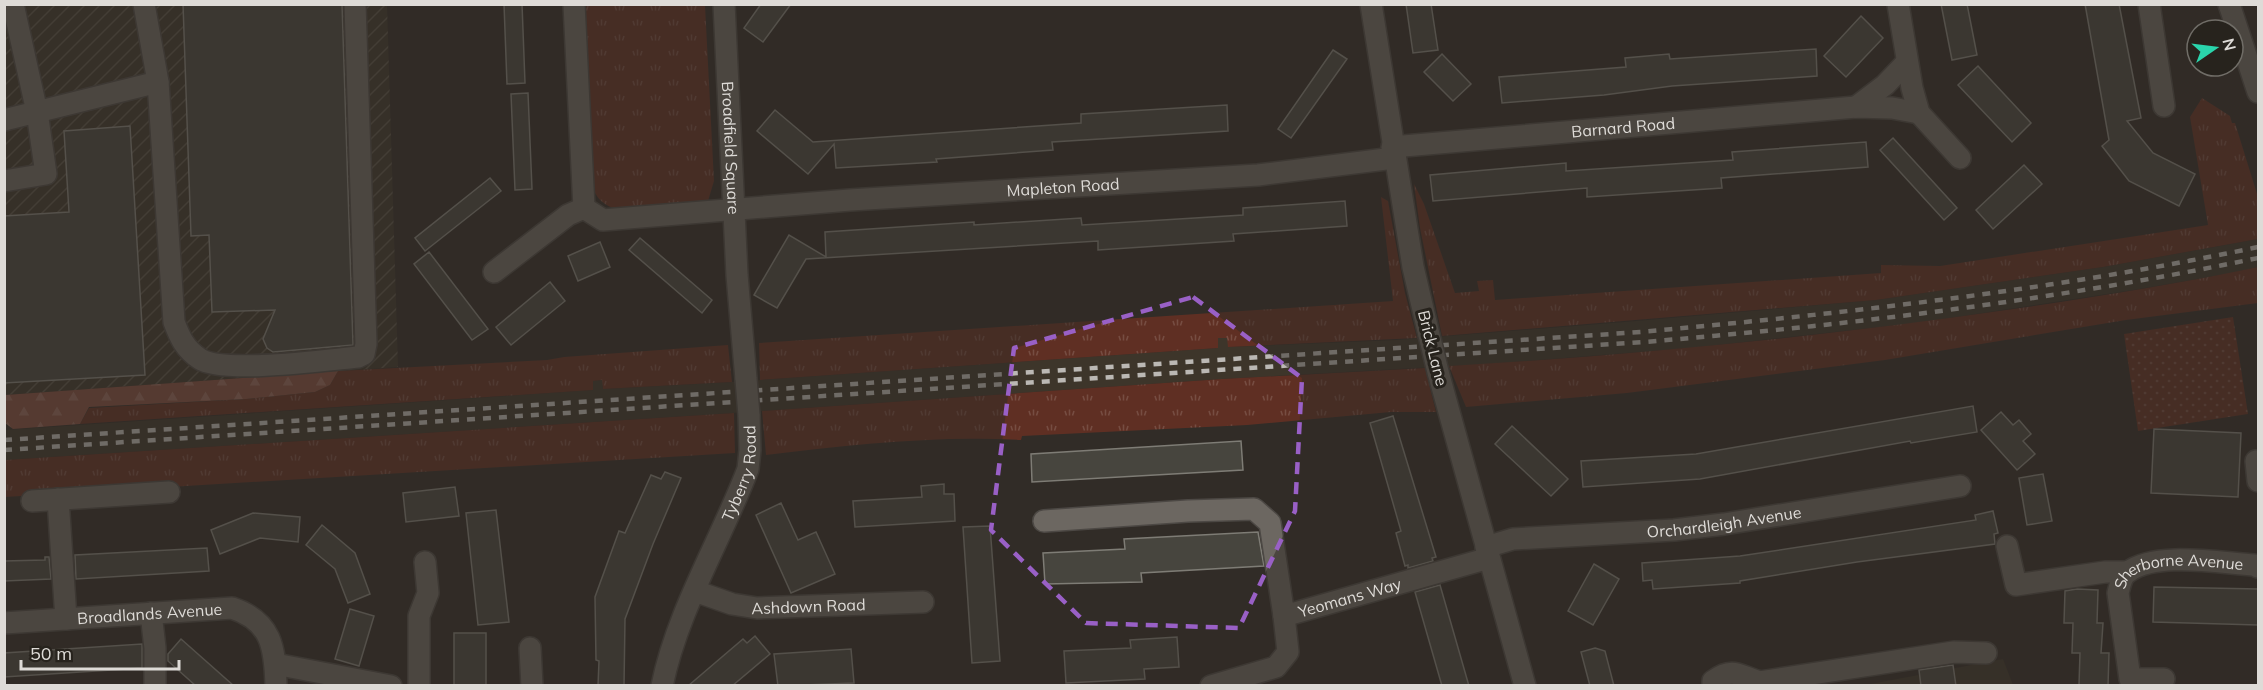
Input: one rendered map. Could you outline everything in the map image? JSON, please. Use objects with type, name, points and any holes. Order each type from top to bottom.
[{"type":"street","points":[[4,181],[46,174],[37,112],[13,4]]},
{"type":"street","points":[[144,4],[158,82],[174,322],[183,345],[202,360],[228,367],[358,357],[364,354],[366,344],[355,4]]},
{"type":"street","points":[[494,272],[568,215],[584,208],[574,4]]},
{"type":"street","name":"Broadfield Square","points":[[584,208],[603,220],[733,211],[724,4]]},
{"type":"street","name":"Brick Lane","points":[[1371,4],[1413,267],[1438,372],[1525,686]]},
{"type":"street","points":[[1898,4],[1907,62],[1919,114],[1960,158]]},
{"type":"street","points":[[2149,4],[2164,106]]},
{"type":"street","points":[[2229,4],[2259,92]]},
{"type":"street","points":[[1856,107],[1885,85],[1907,62]]},
{"type":"street","points":[[4,120],[158,82]]},
{"type":"street","name":"Barnard Road","points":[[1393,153],[1856,107],[1892,108],[1919,114]]},
{"type":"street","name":"Mapleton Road","points":[[733,211],[850,200],[1258,175],[1393,153]]},
{"type":"street","name":"Tyberry Road","points":[[662,686],[678,632],[748,469],[749,415],[733,211]]},
{"type":"street","name":"Orchardleigh Avenue","points":[[1487,552],[1513,539],[1674,530],[1960,486]]},
{"type":"street","points":[[32,501],[169,492]]},
{"type":"street","points":[[58,499],[66,619]]},
{"type":"street","name":"Yeomans Way","points":[[1044,521],[1254,509],[1270,523],[1284,616],[1487,552]]},
{"type":"street","points":[[2007,546],[2016,585],[2105,572],[2127,572]]},
{"type":"street","name":"Sherborne Avenue","points":[[2164,679],[2130,679],[2118,593],[2121,580],[2127,572],[2147,564],[2168,560],[2257,561]]},
{"type":"street","points":[[275,664],[405,683],[419,616],[428,593],[425,562]]},
{"type":"street","name":"Ashdown Road","points":[[695,591],[732,604],[757,608],[923,602]]},
{"type":"street","name":"Broadlands Avenue","points":[[4,623],[232,608],[249,613],[265,630],[274,650],[276,686]]},
{"type":"street","points":[[151,613],[155,686]]},
{"type":"street","points":[[1211,686],[1276,667],[1288,652],[1284,616]]},
{"type":"street","points":[[530,648],[532,686]]},
{"type":"street","points":[[1713,686],[1713,681],[1729,672],[1738,673],[1760,684],[1954,652],[1986,653]]},
{"type":"highlighted area","points":[[1193,297],[1302,378],[1295,511],[1239,628],[1086,623],[991,530],[1014,348]]},
{"type":"shaded area","points":[[5,5],[387,5],[398,367],[5,395]]},
{"type":"shaded area","points":[[2258,239],[2258,267],[2232,273],[1917,323],[1690,348],[1488,364],[1222,379],[5,460],[5,430],[593,390],[593,381],[602,380],[603,389],[1218,348],[1218,338],[1228,338],[1229,347],[1396,340],[1624,322],[1876,300],[2103,267]]},
{"type":"shaded area","points":[[2003,659],[2013,685],[1860,686]]},
{"type":"green space","points":[[581,5],[705,5],[714,181],[708,201],[700,205],[615,209],[605,204],[596,195],[590,181]]},
{"type":"green space","points":[[2202,98],[2230,116],[2232,123],[2235,123],[2258,197],[2258,239],[2103,267],[1876,300],[1442,336],[1420,228],[1414,184],[1424,204],[1455,293],[1479,291],[1477,281],[1493,280],[1495,300],[1881,273],[1881,265],[1940,266],[2208,225],[2190,117]]},
{"type":"green space","points":[[1381,197],[1388,201],[1405,293],[1417,338],[1228,347],[1227,338],[1218,338],[1218,348],[760,380],[759,343],[1393,301]]},
{"type":"green space","points":[[2258,267],[2258,303],[2126,320],[1885,360],[1627,393],[1466,407],[1449,366],[1661,350],[1873,328],[2074,300]]},
{"type":"green space","points":[[2233,317],[2248,414],[2138,431],[2124,334]]},
{"type":"green space","points":[[728,345],[732,382],[603,389],[602,380],[593,381],[593,390],[80,424],[89,408],[246,399],[315,392],[330,385],[338,371],[547,360]]},
{"type":"green space","points":[[1425,368],[1436,412],[1391,412],[1247,425],[1022,436],[1021,440],[958,439],[894,442],[766,455],[762,411],[1222,379]]},
{"type":"green space","points":[[338,371],[330,385],[315,392],[246,399],[89,407],[80,424],[13,429],[5,423],[5,395]]},
{"type":"green space","points":[[734,413],[735,453],[5,497],[5,460]]},
{"type":"building","points":[[183,4],[342,4],[353,345],[273,352],[267,348],[263,339],[275,310],[212,312],[209,235],[191,236]]},
{"type":"building","points":[[504,4],[522,4],[525,83],[507,84]]},
{"type":"building","points":[[761,4],[791,4],[763,42],[744,28]]},
{"type":"building","points":[[1406,4],[1431,4],[1438,50],[1413,53]]},
{"type":"building","points":[[1941,4],[1967,4],[1977,55],[1952,60]]},
{"type":"building","points":[[2085,4],[2119,4],[2141,118],[2127,121],[2153,153],[2195,174],[2179,206],[2129,181],[2102,146],[2109,140]]},
{"type":"building","points":[[1861,16],[1883,38],[1846,77],[1824,56]]},
{"type":"building","points":[[1816,49],[1817,76],[1672,86],[1604,95],[1502,103],[1499,77],[1626,67],[1625,58],[1669,54],[1670,59]]},
{"type":"building","points":[[1333,50],[1347,59],[1291,138],[1278,129]]},
{"type":"building","points":[[1442,54],[1471,84],[1453,101],[1424,72]]},
{"type":"building","points":[[1978,66],[2031,123],[2012,142],[1958,85]]},
{"type":"building","points":[[528,93],[532,189],[515,190],[511,94]]},
{"type":"building","points":[[1227,105],[1228,131],[1052,142],[1053,150],[936,159],[937,162],[836,168],[834,144],[808,174],[757,131],[775,110],[813,142],[1081,123],[1081,114]]},
{"type":"building","points":[[130,126],[145,375],[4,383],[4,216],[69,212],[64,131]]},
{"type":"building","points":[[1893,138],[1957,208],[1944,220],[1880,150]]},
{"type":"building","points":[[1866,142],[1868,167],[1721,178],[1722,188],[1587,197],[1587,188],[1433,201],[1430,175],[1566,163],[1566,171],[1733,160],[1732,152]]},
{"type":"building","points":[[2024,165],[2042,184],[1993,229],[1976,210]]},
{"type":"building","points":[[490,178],[501,191],[425,251],[415,238]]},
{"type":"building","points":[[1345,201],[1347,226],[1233,234],[1234,241],[1098,250],[1098,241],[806,259],[777,308],[754,295],[789,235],[826,257],[825,232],[974,222],[974,225],[1081,218],[1082,225],[1243,215],[1243,208]]},
{"type":"building","points":[[640,238],[712,300],[702,313],[629,250]]},
{"type":"building","points":[[600,242],[610,267],[578,281],[568,256]]},
{"type":"building","points":[[429,252],[488,329],[472,340],[414,264]]},
{"type":"building","points":[[550,282],[565,301],[511,345],[496,327]]},
{"type":"building","points":[[1973,406],[1977,432],[1911,443],[1910,441],[1700,479],[1583,487],[1581,461],[1696,454]]},
{"type":"building","points":[[2001,412],[2013,425],[2019,420],[2031,434],[2023,441],[2035,454],[2017,470],[1981,430]]},
{"type":"building","points":[[1393,416],[1436,557],[1432,558],[1433,561],[1408,568],[1408,565],[1405,566],[1396,533],[1401,531],[1370,423]]},
{"type":"building","points":[[1512,426],[1568,479],[1551,496],[1495,444]]},
{"type":"building","points":[[2154,429],[2241,433],[2238,497],[2151,493]]},
{"type":"building","points":[[1241,441],[1243,470],[1032,482],[1031,454]]},
{"type":"building","points":[[665,472],[681,478],[625,619],[624,686],[598,686],[599,661],[596,660],[595,597],[619,531],[625,533],[651,475],[661,479]]},
{"type":"building","points":[[2043,474],[2052,521],[2027,525],[2019,478]]},
{"type":"building","points":[[944,484],[944,494],[954,494],[955,521],[855,527],[853,501],[922,497],[921,486]]},
{"type":"building","points":[[455,487],[459,516],[406,522],[403,493]]},
{"type":"building","points":[[781,503],[798,540],[816,532],[835,574],[791,593],[756,515]]},
{"type":"building","points":[[496,510],[509,622],[478,625],[466,513]]},
{"type":"building","points":[[1993,511],[1998,533],[1994,534],[1995,544],[1857,562],[1740,581],[1740,583],[1653,589],[1652,580],[1643,581],[1642,563],[1740,556],[1976,520],[1975,515]]},
{"type":"building","points":[[253,513],[300,517],[298,542],[260,538],[220,554],[211,530]]},
{"type":"building","points":[[322,525],[355,553],[370,594],[348,603],[335,569],[306,545]]},
{"type":"building","points":[[990,526],[1000,661],[972,663],[963,527]]},
{"type":"building","points":[[1258,532],[1264,566],[1141,573],[1142,582],[1045,584],[1043,553],[1125,549],[1124,539]]},
{"type":"building","points":[[207,548],[209,571],[76,579],[75,555]]},
{"type":"building","points":[[45,557],[49,557],[51,579],[4,581],[4,561],[45,560]]},
{"type":"building","points":[[1594,564],[1619,579],[1593,625],[1568,611]]},
{"type":"building","points":[[1440,585],[1469,686],[1442,686],[1415,592]]},
{"type":"building","points":[[2154,587],[2259,589],[2258,625],[2153,622]]},
{"type":"building","points":[[2098,590],[2097,623],[2103,623],[2101,653],[2109,653],[2108,686],[2079,685],[2080,653],[2072,653],[2073,623],[2064,623],[2065,591]]},
{"type":"building","points":[[350,609],[374,616],[359,666],[335,659]]},
{"type":"building","points":[[454,633],[486,633],[486,686],[454,686]]},
{"type":"building","points":[[755,636],[770,654],[732,686],[688,686],[743,639],[747,643]]},
{"type":"building","points":[[1177,637],[1179,667],[1144,669],[1145,679],[1066,683],[1064,651],[1131,648],[1130,640]]},
{"type":"building","points":[[181,639],[234,686],[196,686],[168,661],[168,654]]},
{"type":"building","points":[[142,644],[142,668],[4,677],[4,653]]},
{"type":"building","points":[[1595,648],[1605,651],[1614,686],[1590,686],[1581,652]]},
{"type":"building","points":[[851,649],[854,683],[778,686],[774,654]]},
{"type":"building","points":[[1953,665],[1956,686],[1921,686],[1919,670]]},
{"type":"railway","points":[[4,440],[1641,332],[1951,299],[2105,276],[2258,247]]},
{"type":"railway","points":[[4,450],[1644,342],[1798,328],[2029,299],[2258,258]]}]
